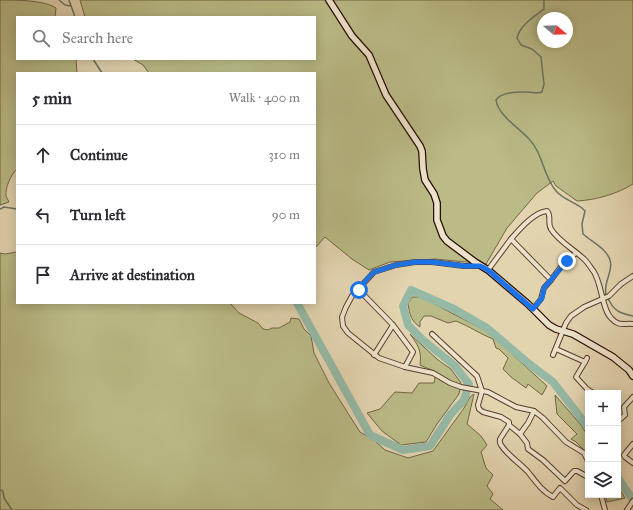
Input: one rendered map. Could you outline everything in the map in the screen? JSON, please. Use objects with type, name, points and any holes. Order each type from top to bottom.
[{"type":"street","points":[[329,0],[352,36],[369,55],[386,95],[420,146],[422,151],[424,177],[433,190],[436,200],[437,220],[443,236],[447,241],[480,266],[488,270],[549,325],[572,334],[613,357],[633,376]]},
{"type":"street","points":[[488,270],[524,224],[542,212],[547,211],[550,215],[550,228],[585,260],[595,274],[606,298],[606,311],[621,325],[633,324]]},
{"type":"street","points":[[511,239],[551,280]]},
{"type":"street","points":[[533,309],[542,298],[544,288],[564,264],[576,253]]},
{"type":"street","points":[[480,266],[424,262],[396,265],[374,272],[352,296],[346,306],[342,317],[343,326],[348,334],[379,358],[405,367],[433,373],[450,383],[473,390],[488,392],[516,407],[534,411],[543,418],[566,442],[585,455]]},
{"type":"street","points":[[553,355],[568,319],[577,311],[606,298],[621,284],[633,276]]},
{"type":"street","points":[[359,290],[393,325],[413,352],[405,367]]},
{"type":"street","points":[[374,355],[393,325]]},
{"type":"street","points":[[432,334],[456,358],[475,373],[482,391],[478,405],[479,409],[482,412],[506,419],[510,422],[509,425],[520,434],[527,443],[528,450],[543,460],[565,481]]},
{"type":"street","points":[[556,349],[586,360],[576,378],[588,390]]},
{"type":"street","points":[[621,418],[625,415],[624,407],[633,397]]},
{"type":"street","points":[[520,434],[530,420],[534,411]]},
{"type":"street","points":[[509,425],[500,439],[500,445],[527,472],[536,484],[548,494],[553,497],[574,471],[585,475]]},
{"type":"street","points":[[633,444],[624,455],[633,463]]},
{"type":"street","points":[[560,488],[577,505],[586,510]]},
{"type":"street","points":[[602,498],[605,510]]},
{"type":"street","points":[[627,509],[633,501]]},
{"type":"green space","points":[[0,0],[22,0],[45,3],[56,8],[55,16],[16,16],[16,60],[76,60],[77,72],[16,72],[16,170],[6,189],[6,196],[9,202],[0,205]]},
{"type":"green space","points":[[80,0],[633,0],[633,184],[606,196],[577,201],[556,186],[553,181],[537,193],[507,228],[486,264],[435,259],[390,262],[369,270],[352,259],[325,237],[316,247],[316,72],[148,72],[143,65],[135,60],[316,60],[316,16],[85,16]]},
{"type":"green space","points":[[16,252],[16,304],[231,304],[239,313],[258,323],[263,329],[268,330],[272,328],[279,328],[290,322],[291,318],[299,319],[304,329],[311,336],[314,353],[329,383],[360,432],[374,440],[385,450],[408,458],[433,451],[464,408],[470,397],[474,394],[467,424],[481,436],[487,445],[481,452],[486,468],[493,475],[487,486],[493,494],[490,499],[503,510],[0,510],[0,253],[5,254]]},
{"type":"green space","points":[[412,297],[421,297],[488,332],[547,386],[542,395],[528,384],[526,388],[503,369],[508,358],[496,348],[493,339],[456,321],[448,323],[431,316],[424,316],[420,322],[420,327],[417,325],[411,317],[409,311],[408,304]]},
{"type":"green space","points":[[410,334],[438,360],[451,369],[461,383],[459,394],[426,442],[401,445],[382,431],[367,413],[380,409],[395,392],[412,393],[419,383],[434,383],[436,372],[420,365],[419,348]]},
{"type":"green space","points":[[555,395],[585,431],[585,451],[571,439],[577,434],[557,414]]},
{"type":"green space","points":[[621,492],[625,498],[607,502],[606,498],[621,498]]},
{"type":"waterway","points":[[59,0],[65,5],[71,6]]},
{"type":"waterway","points":[[69,0],[75,16]]},
{"type":"waterway","points":[[544,0],[544,9],[524,25],[517,38],[521,45],[532,49],[541,57],[544,84],[542,92],[510,93],[502,95],[496,100],[505,116],[534,145],[548,179],[556,191],[585,211],[582,224],[583,234],[605,252],[611,264],[605,290],[606,296],[617,310],[633,316]]},
{"type":"waterway","points":[[94,60],[101,72]]},
{"type":"waterway","points":[[0,209],[4,207],[16,209]]},
{"type":"waterway","points":[[298,304],[370,435],[403,450],[430,446],[450,415],[464,400],[469,384],[455,366],[423,340],[408,325],[403,306],[411,290],[454,309],[487,328],[553,382],[587,426]]},
{"type":"waterway","points":[[621,482],[633,500]]},
{"type":"waterway","points":[[0,490],[3,491],[4,498],[12,510]]},
{"type":"route","points":[[359,290],[374,272],[396,265],[415,262],[432,262],[447,265],[480,266],[488,270],[533,309],[542,298],[544,288],[567,261]]}]
